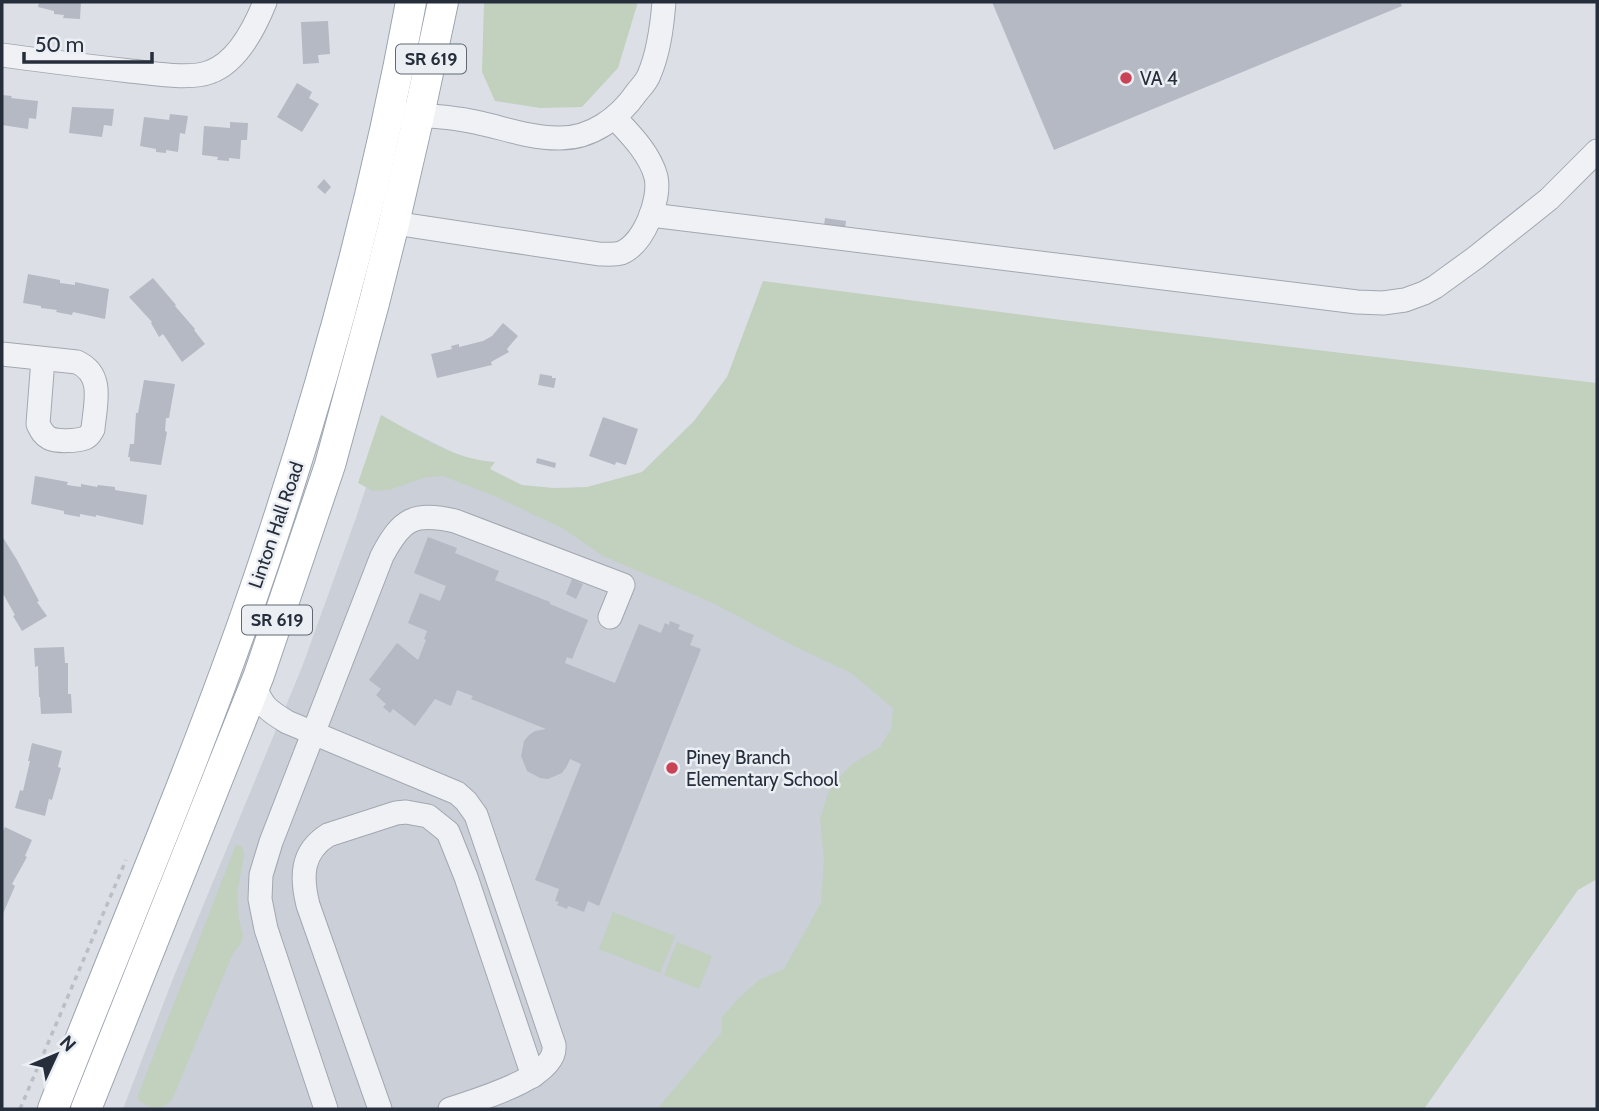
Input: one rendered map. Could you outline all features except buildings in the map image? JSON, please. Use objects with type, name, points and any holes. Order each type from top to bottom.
[{"type":"main road","name":"Linton Hall Road","points":[[52,1109],[199,741],[247,613],[302,448],[366,210],[411,2]]},
{"type":"main road","name":"Linton Hall Road","points":[[86,1109],[255,685],[330,465],[394,223],[443,2]]},
{"type":"street","points":[[2,55],[197,76],[213,72],[245,42],[255,27],[265,2]]},
{"type":"street","points":[[389,112],[459,119],[519,134],[559,139],[599,128],[626,107],[649,76],[661,34],[664,2]]},
{"type":"street","points":[[394,223],[611,254],[621,253],[636,241],[644,230],[651,215],[657,187],[647,158],[634,138],[615,118]]},
{"type":"street","points":[[651,215],[1383,303],[1405,300],[1435,287],[1549,199],[1597,151]]},
{"type":"street","points":[[2,354],[43,359]]},
{"type":"street","points":[[326,1109],[266,929],[260,898],[261,874],[312,734],[390,540],[408,521],[417,517],[428,516],[455,521],[623,585],[610,617]]},
{"type":"street","points":[[255,685],[264,705],[287,722],[457,793],[471,808],[482,831],[555,1052],[545,1068],[533,1076],[509,1088],[450,1109]]},
{"type":"street","points":[[380,1109],[314,924],[304,890],[303,874],[309,854],[328,835],[396,813],[428,816],[448,832],[466,877],[533,1076]]},
{"type":"path","points":[[20,1109],[129,852]]},
{"type":"shaded area","name":"Piney Branch Elementary School","points":[[388,420],[1159,805],[817,1109],[123,1109],[174,976],[302,667]]},
{"type":"green space","points":[[484,2],[638,2],[618,68],[582,107],[540,108],[495,101],[482,72]]},
{"type":"green space","points":[[763,281],[1062,320],[1597,383],[1597,879],[1578,890],[1424,1109],[657,1109],[722,1032],[722,1017],[738,999],[759,980],[784,969],[821,903],[824,859],[820,819],[830,787],[852,764],[880,747],[891,729],[893,708],[851,673],[711,602],[603,556],[564,529],[497,497],[443,476],[426,477],[392,489],[373,491],[358,483],[381,415],[450,451],[495,462],[490,469],[522,485],[587,487],[642,472],[694,421],[727,377]]},
{"type":"green space","points":[[236,845],[242,846],[244,855],[237,894],[243,936],[233,953],[172,1100],[164,1106],[150,1107],[137,1098]]},
{"type":"green space","points":[[613,912],[675,936],[660,973],[599,949]]},
{"type":"green space","points":[[677,942],[712,956],[699,989],[664,975]]},
{"type":"place","name":"VA 4","points":[[1126,78]]},
{"type":"place","name":"Piney Branch Elementary School","points":[[672,768]]}]
